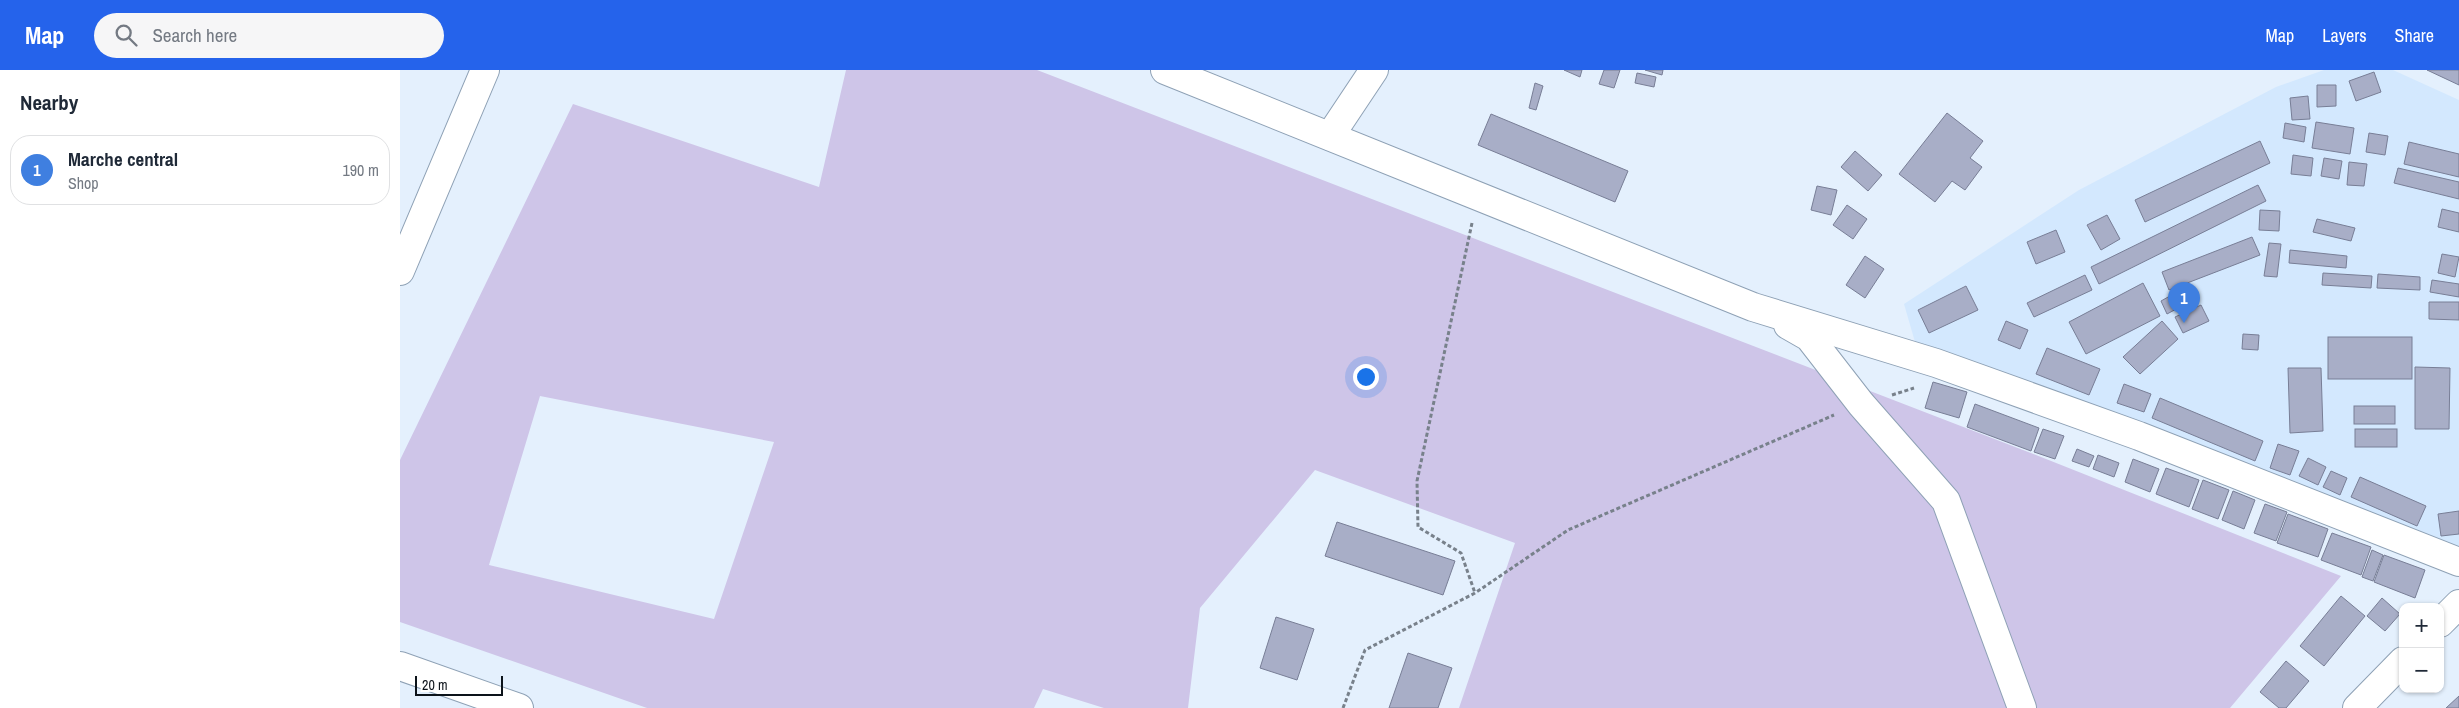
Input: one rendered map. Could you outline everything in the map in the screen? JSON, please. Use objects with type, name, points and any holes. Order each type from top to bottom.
[{"type":"street","points":[[400,271],[485,70]]},
{"type":"street","points":[[1165,70],[1753,307],[1936,364],[2139,436],[2459,562]]},
{"type":"street","points":[[1330,136],[1374,70]]},
{"type":"street","points":[[1753,307],[1809,337],[1861,404],[1946,501],[2022,708]]},
{"type":"street","points":[[2444,619],[2459,604]]},
{"type":"street","points":[[2357,708],[2399,665]]},
{"type":"street","points":[[400,666],[519,708]]},
{"type":"path","points":[[1475,593],[1461,553],[1418,526],[1417,481],[1477,196]]},
{"type":"path","points":[[1343,708],[1365,650],[1475,593],[1568,530],[1861,404],[1919,386],[1936,364]]},
{"type":"shaded area","points":[[846,70],[1037,70],[2036,455],[2341,576],[2230,708],[1459,708],[1515,543],[1315,470],[1200,608],[1188,708],[1104,708],[1043,689],[1034,708],[647,708],[400,622],[400,460],[573,104],[819,187]],"holes":[[[540,396],[774,442],[714,619],[489,565]]]},
{"type":"shaded area","points":[[2324,70],[2393,70],[2459,100],[2459,548],[1915,342],[1904,304],[2079,190],[2276,87]]},
{"type":"building","points":[[1564,70],[1582,70],[1580,77]]},
{"type":"building","points":[[1604,70],[1620,70],[1614,88],[1599,84]]},
{"type":"building","points":[[1645,70],[1663,70],[1662,75]]},
{"type":"building","points":[[2427,70],[2459,70],[2459,85]]},
{"type":"building","points":[[2374,72],[2381,92],[2356,101],[2349,81]]},
{"type":"building","points":[[1637,73],[1656,77],[1654,87],[1635,83]]},
{"type":"building","points":[[1535,83],[1543,86],[1536,110],[1529,108]]},
{"type":"building","points":[[2317,85],[2336,85],[2336,106],[2317,107]]},
{"type":"building","points":[[2308,96],[2310,119],[2292,120],[2290,98]]},
{"type":"building","points":[[1947,113],[1983,141],[1970,158],[1982,167],[1965,190],[1952,181],[1935,202],[1899,174]]},
{"type":"building","points":[[1491,114],[1628,171],[1615,202],[1478,145]]},
{"type":"building","points":[[2316,122],[2354,128],[2350,154],[2312,148]]},
{"type":"building","points":[[2285,123],[2306,127],[2304,142],[2283,138]]},
{"type":"building","points":[[2369,133],[2388,136],[2385,155],[2366,152]]},
{"type":"building","points":[[2260,141],[2270,163],[2145,222],[2135,200]]},
{"type":"building","points":[[2409,142],[2459,154],[2459,177],[2404,164]]},
{"type":"building","points":[[1855,151],[1882,175],[1868,191],[1841,167]]},
{"type":"building","points":[[2293,155],[2313,158],[2311,176],[2291,174]]},
{"type":"building","points":[[2324,158],[2342,161],[2339,179],[2321,176]]},
{"type":"building","points":[[2349,162],[2367,164],[2364,186],[2347,185]]},
{"type":"building","points":[[2398,168],[2459,182],[2459,199],[2394,183]]},
{"type":"building","points":[[2258,185],[2266,201],[2099,284],[2091,267]]},
{"type":"building","points":[[1817,186],[1837,190],[1831,215],[1811,210]]},
{"type":"building","points":[[1847,205],[1867,219],[1853,239],[1833,225]]},
{"type":"building","points":[[2442,209],[2459,213],[2459,232],[2438,227]]},
{"type":"building","points":[[2260,210],[2280,211],[2279,231],[2259,230]]},
{"type":"building","points":[[2107,215],[2120,239],[2101,250],[2087,225]]},
{"type":"building","points":[[2317,219],[2355,228],[2351,241],[2313,232]]},
{"type":"building","points":[[2056,230],[2065,252],[2036,264],[2027,242]]},
{"type":"building","points":[[2252,237],[2260,255],[2169,290],[2162,272]]},
{"type":"building","points":[[2269,243],[2281,244],[2277,277],[2264,276]]},
{"type":"building","points":[[2290,250],[2347,256],[2346,268],[2289,263]]},
{"type":"building","points":[[2442,254],[2459,257],[2455,277],[2438,273]]},
{"type":"building","points":[[1865,256],[1884,269],[1865,298],[1846,285]]},
{"type":"building","points":[[2323,273],[2372,276],[2371,288],[2322,285]]},
{"type":"building","points":[[2378,274],[2420,277],[2420,290],[2377,288]]},
{"type":"building","points":[[2085,275],[2092,290],[2034,317],[2027,303]]},
{"type":"building","points":[[2432,280],[2459,284],[2459,297],[2430,292]]},
{"type":"building","points":[[2143,283],[2160,316],[2086,354],[2069,322]]},
{"type":"building","points":[[1966,286],[1978,310],[1929,333],[1918,310]]},
{"type":"building","points":[[2186,287],[2193,300],[2167,314],[2161,301]]},
{"type":"building","points":[[2429,302],[2459,302],[2459,320],[2429,319]]},
{"type":"building","points":[[2201,305],[2209,321],[2183,333],[2175,317]]},
{"type":"building","points":[[2006,321],[2028,330],[2020,349],[1998,340]]},
{"type":"building","points":[[2162,321],[2178,339],[2140,374],[2123,357]]},
{"type":"building","points":[[2243,334],[2259,335],[2258,350],[2242,349]]},
{"type":"building","points":[[2328,337],[2412,337],[2412,379],[2328,379]]},
{"type":"building","points":[[2047,348],[2100,369],[2089,395],[2036,374]]},
{"type":"building","points":[[2415,367],[2450,368],[2449,429],[2415,429]]},
{"type":"building","points":[[2288,368],[2321,368],[2323,431],[2290,433]]},
{"type":"building","points":[[1933,382],[1967,392],[1959,418],[1925,408]]},
{"type":"building","points":[[2124,384],[2151,394],[2144,412],[2117,403]]},
{"type":"building","points":[[2160,398],[2263,441],[2255,461],[2152,418]]},
{"type":"building","points":[[1975,404],[2039,428],[2031,451],[1967,427]]},
{"type":"building","points":[[2354,406],[2395,406],[2395,424],[2354,424]]},
{"type":"building","points":[[2043,429],[2064,436],[2055,459],[2034,452]]},
{"type":"building","points":[[2355,429],[2397,429],[2397,447],[2355,447]]},
{"type":"building","points":[[2278,444],[2299,451],[2290,475],[2270,468]]},
{"type":"building","points":[[2077,449],[2094,456],[2089,467],[2072,461]]},
{"type":"building","points":[[2098,455],[2119,463],[2114,477],[2093,469]]},
{"type":"building","points":[[2308,458],[2326,467],[2318,485],[2299,476]]},
{"type":"building","points":[[2133,459],[2159,469],[2150,492],[2125,482]]},
{"type":"building","points":[[2166,468],[2199,480],[2189,507],[2156,494]]},
{"type":"building","points":[[2331,471],[2347,478],[2340,495],[2323,487]]},
{"type":"building","points":[[2360,477],[2426,506],[2417,526],[2351,497]]},
{"type":"building","points":[[2203,480],[2229,490],[2218,519],[2192,509]]},
{"type":"building","points":[[2233,491],[2255,500],[2244,529],[2222,520]]},
{"type":"building","points":[[2265,504],[2287,512],[2276,541],[2254,533]]},
{"type":"building","points":[[2459,511],[2459,534],[2441,536],[2438,514]]},
{"type":"building","points":[[2288,514],[2328,529],[2318,557],[2277,543]]},
{"type":"building","points":[[1337,522],[1455,561],[1443,595],[1325,556]]},
{"type":"building","points":[[2332,533],[2371,547],[2361,575],[2321,560]]},
{"type":"building","points":[[2372,550],[2383,555],[2373,581],[2362,577]]},
{"type":"building","points":[[2384,555],[2425,570],[2415,598],[2374,582]]},
{"type":"building","points":[[2341,596],[2365,616],[2324,666],[2300,646]]},
{"type":"building","points":[[2382,598],[2399,613],[2385,631],[2367,616]]},
{"type":"building","points":[[1276,617],[1314,629],[1297,680],[1260,668]]},
{"type":"building","points":[[1408,653],[1452,668],[1438,708],[1389,708]]},
{"type":"building","points":[[2286,661],[2309,681],[2286,708],[2279,708],[2260,692]]},
{"type":"building","points":[[2459,696],[2459,708],[2446,708]]},
{"type":"place","name":"Marche central","points":[[2184,323]]}]
